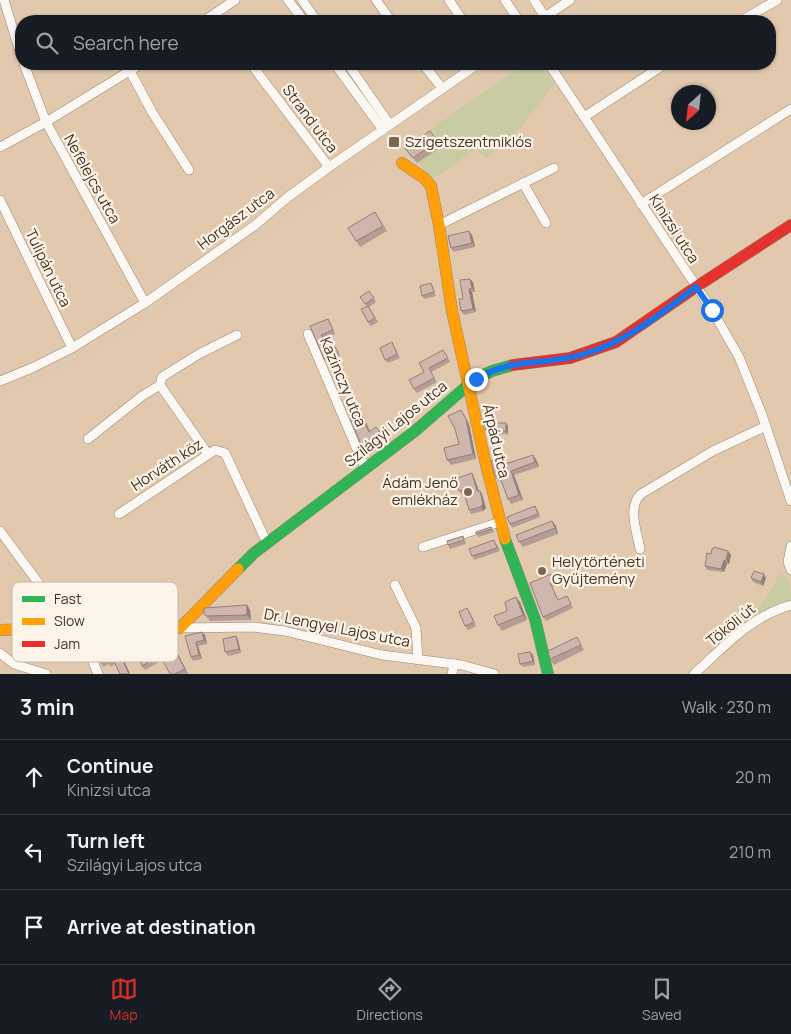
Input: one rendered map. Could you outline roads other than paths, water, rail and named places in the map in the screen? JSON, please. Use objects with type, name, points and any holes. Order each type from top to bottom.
[{"type":"street","points":[[4,0],[15,35]]},
{"type":"street","points":[[220,15],[235,0]]},
{"type":"street","points":[[288,0],[299,15]]},
{"type":"street","points":[[302,0],[313,15]]},
{"type":"street","points":[[376,0],[387,15]]},
{"type":"street","points":[[449,0],[459,15]]},
{"type":"street","points":[[505,0],[515,15]]},
{"type":"street","points":[[534,0],[540,15]]},
{"type":"street","points":[[548,15],[570,0]]},
{"type":"street","points":[[751,15],[777,0]]},
{"type":"street","name":"Nefelejcs utca","points":[[26,70],[46,122],[145,303]]},
{"type":"street","name":"Strand utca","points":[[256,70],[329,167]]},
{"type":"street","points":[[340,70],[386,127]]},
{"type":"street","points":[[352,70],[386,127]]},
{"type":"street","points":[[428,70],[442,88]]},
{"type":"street","name":"Horgász utca","points":[[0,381],[32,368],[72,348],[145,303],[254,226],[288,197],[329,167],[469,70]]},
{"type":"street","name":"Kinizsi utca","points":[[553,70],[712,310],[739,357],[766,426],[791,501]]},
{"type":"street","points":[[584,117],[657,70]]},
{"type":"street","points":[[0,146],[46,122],[130,71],[152,112],[189,170]]},
{"type":"street","points":[[641,204],[791,109]]},
{"type":"street","name":"Árpád utca","points":[[402,163],[429,181],[439,225],[452,312],[500,522],[535,619],[548,674]]},
{"type":"street","points":[[439,225],[554,168]]},
{"type":"street","points":[[523,183],[546,223]]},
{"type":"street","name":"Tulipán utca","points":[[0,200],[72,348]]},
{"type":"street","name":"Szilágyi Lajos utca","points":[[180,628],[254,553],[415,431],[468,385],[485,374],[518,364],[554,361],[601,348],[630,334],[696,287],[791,225]]},
{"type":"street","name":"Kazinczy utca","points":[[308,334],[365,468]]},
{"type":"street","points":[[208,454],[160,386],[162,377],[199,354],[237,335]]},
{"type":"street","points":[[88,438],[142,396],[160,386]]},
{"type":"street","points":[[640,549],[633,509],[637,498],[713,451],[766,426]]},
{"type":"street","name":"Horváth köz","points":[[119,514],[215,450],[225,453],[267,543]]},
{"type":"street","points":[[423,547],[500,522]]},
{"type":"street","points":[[0,531],[38,582]]},
{"type":"street","points":[[791,546],[788,562],[791,570]]},
{"type":"street","points":[[395,585],[416,628],[418,660]]},
{"type":"street","name":"Tököli út","points":[[694,674],[760,616],[791,605]]},
{"type":"street","points":[[196,612],[206,628]]},
{"type":"street","name":"Dr. Lengyel Lajos utca","points":[[180,628],[253,627],[285,631],[382,655],[454,664],[494,674]]},
{"type":"street","points":[[0,653],[14,664],[46,674]]},
{"type":"street","points":[[93,662],[98,674]]},
{"type":"street","points":[[452,674],[454,664]]},
{"type":"tram line","points":[[570,15],[591,0]]},
{"type":"tram line","points":[[0,393],[38,378],[74,360],[144,318],[501,70]]},
{"type":"place","name":"Szigetszentmiklós","points":[[394,142]]},
{"type":"place","name":"Ádám Jenő emlékház","points":[[468,492]]},
{"type":"place","name":"Helytörténeti Gyűjtemény","points":[[542,571]]}]
